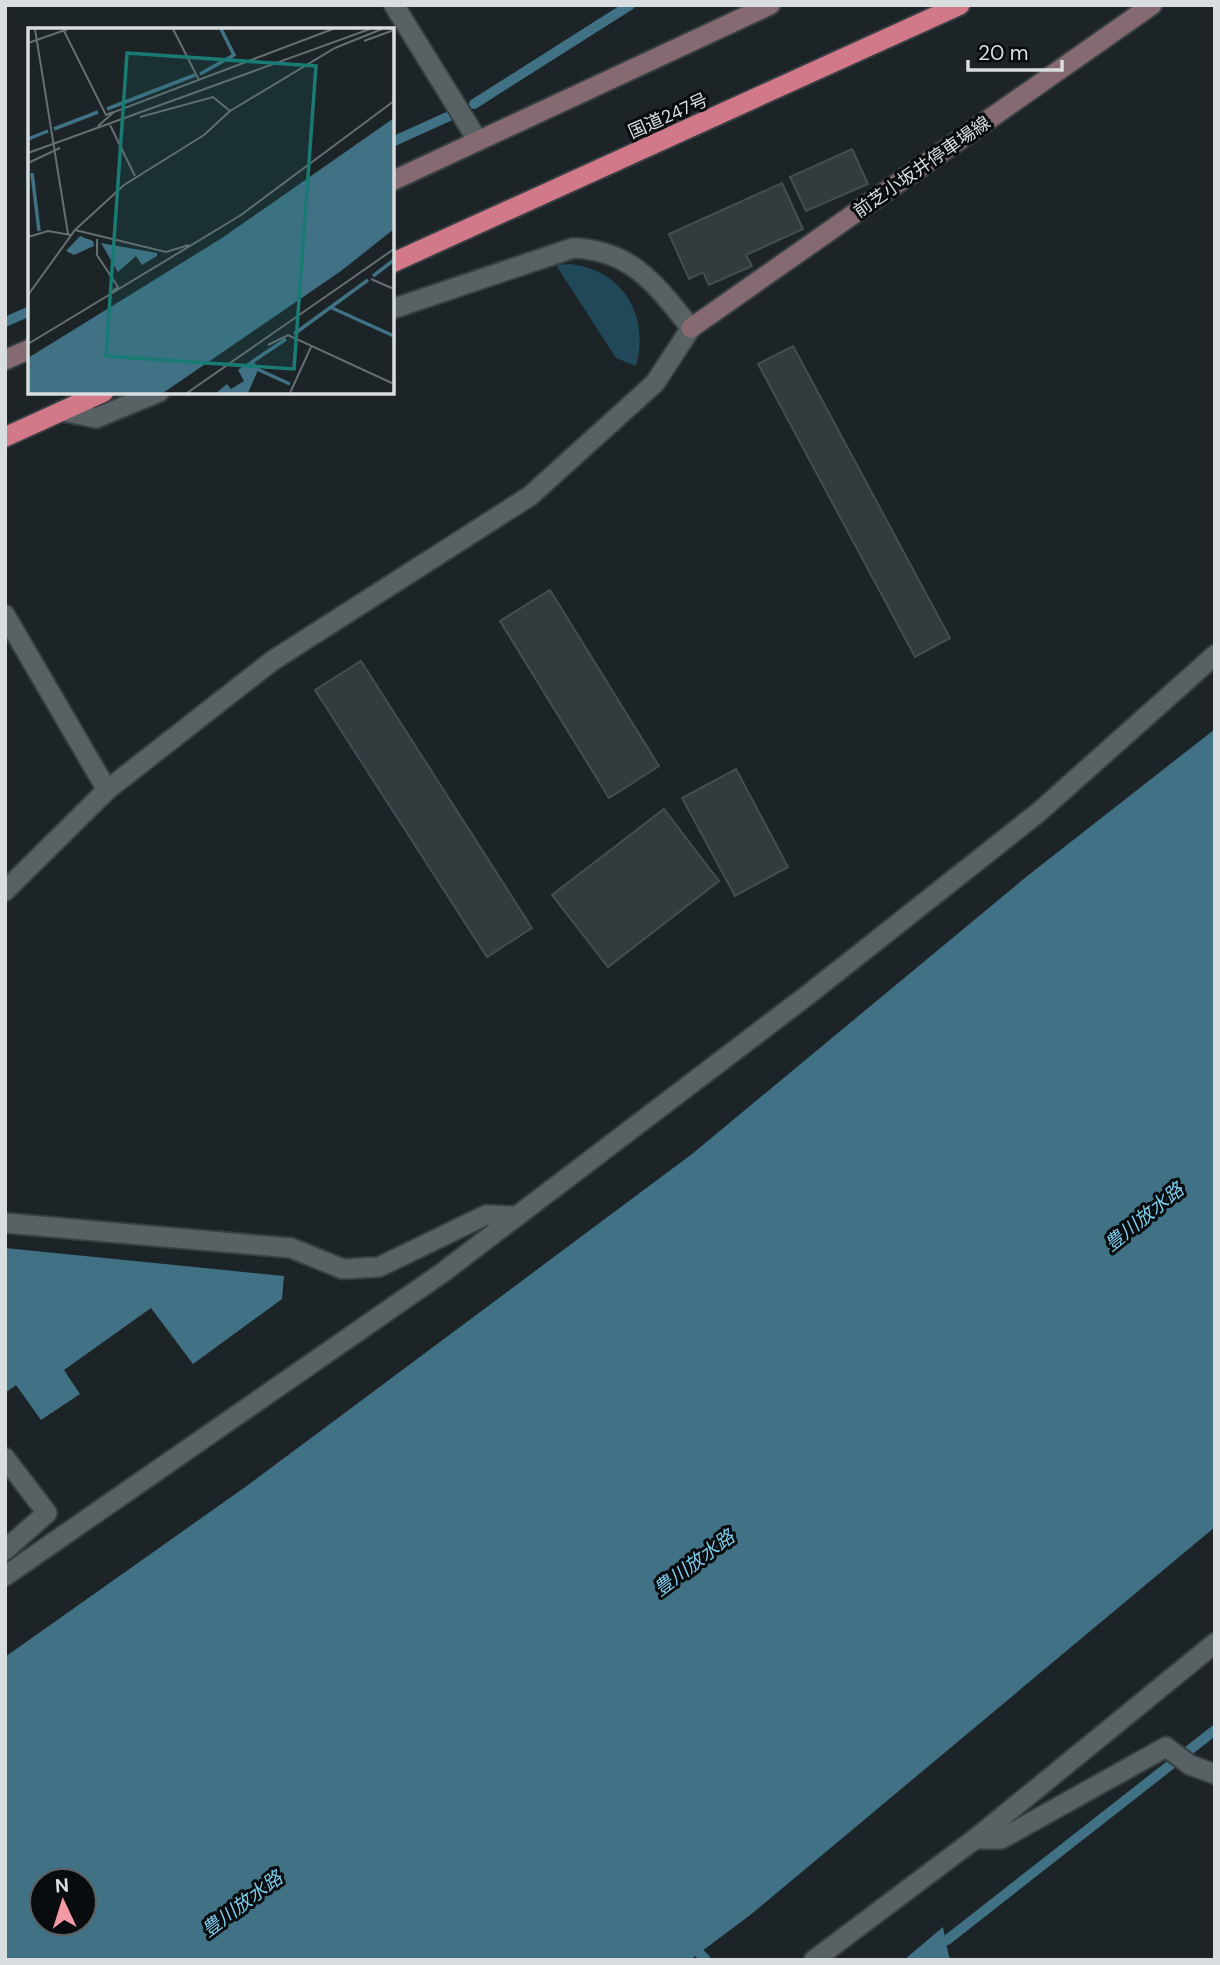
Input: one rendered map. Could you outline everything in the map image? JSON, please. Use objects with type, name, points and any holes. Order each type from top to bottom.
[{"type":"highway","name":"国道247号","points":[[394,262],[960,5]]},
{"type":"highway","points":[[5,437],[99,394]]},
{"type":"main road","points":[[394,180],[770,5]]},
{"type":"main road","name":"前芝小坂井停車場線","points":[[691,328],[1152,5]]},
{"type":"main road","points":[[5,360],[28,350]]},
{"type":"street","points":[[394,5],[478,141]]},
{"type":"street","points":[[5,891],[107,790],[272,661],[530,496],[655,383],[691,328],[648,279],[623,258],[596,249],[573,248],[394,308]]},
{"type":"street","points":[[61,411],[96,418],[154,394]]},
{"type":"street","points":[[5,615],[107,790]]},
{"type":"street","points":[[5,1576],[442,1273],[513,1216],[809,995],[1081,777],[1215,655]]},
{"type":"street","points":[[5,1223],[291,1248],[343,1269],[379,1267],[486,1215],[513,1216]]},
{"type":"street","points":[[5,1458],[47,1513],[5,1550]]},
{"type":"street","points":[[814,1960],[975,1839],[1215,1643]]},
{"type":"street","points":[[975,1839],[1001,1839],[1166,1747],[1190,1765],[1215,1774]]},
{"type":"shaded area","points":[[570,264],[605,275],[628,298],[639,330],[636,366],[616,358],[556,265]]},
{"type":"water","name":"豊川放水路","points":[[1215,729],[1215,1527],[749,1916],[690,1960],[5,1960],[5,1657],[248,1485],[692,1154],[1026,877]]},
{"type":"water","points":[[5,1248],[284,1276],[282,1299],[193,1364],[151,1308],[64,1370],[80,1394],[41,1420],[16,1385],[5,1393]]},
{"type":"water","points":[[943,1927],[949,1957],[955,1960],[904,1960]]},
{"type":"building","points":[[852,149],[868,184],[806,211],[790,177]]},
{"type":"building","points":[[782,183],[803,229],[746,255],[752,266],[709,285],[703,272],[689,279],[669,234]]},
{"type":"building","points":[[793,346],[950,638],[915,657],[758,364]]},
{"type":"building","points":[[550,590],[659,766],[609,798],[500,621]]},
{"type":"building","points":[[361,661],[532,928],[487,957],[315,690]]},
{"type":"building","points":[[736,769],[788,867],[735,896],[682,798]]},
{"type":"building","points":[[664,809],[719,881],[608,967],[552,895]]},
{"type":"waterway","points":[[474,104],[630,5]]},
{"type":"waterway","points":[[394,141],[456,113]]},
{"type":"waterway","points":[[5,322],[28,312]]},
{"type":"waterway","points":[[947,1940],[1215,1730]]},
{"type":"waterway","points":[[692,1945],[706,1960]]}]
